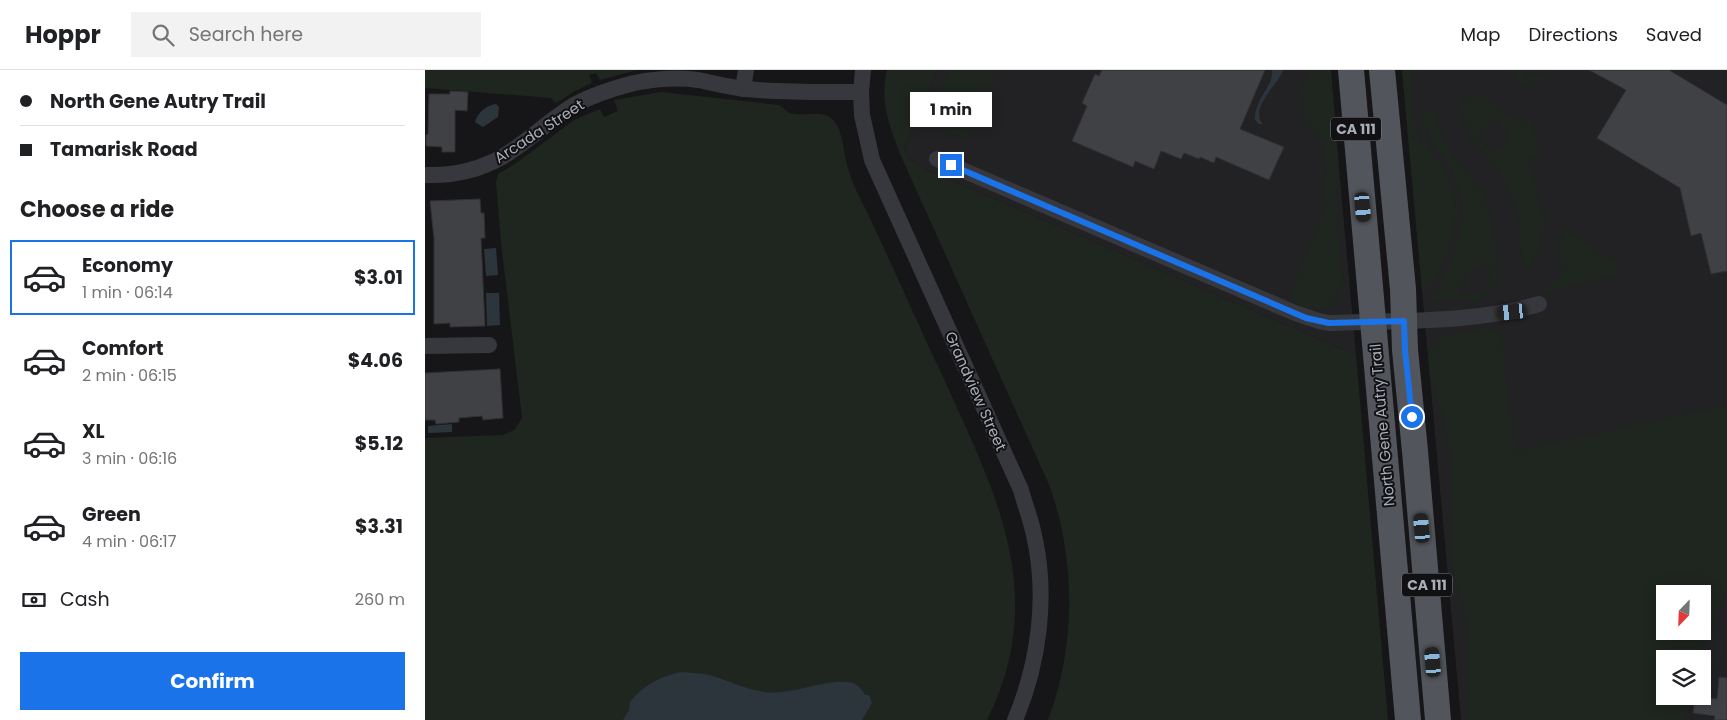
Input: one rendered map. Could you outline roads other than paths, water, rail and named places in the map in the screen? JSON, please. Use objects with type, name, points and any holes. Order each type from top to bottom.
[{"type":"main road","name":"North Gene Autry Trail","points":[[1351,70],[1408,720]]},
{"type":"main road","name":"North Gene Autry Trail","points":[[1382,70],[1403,289],[1405,350],[1438,720]]},
{"type":"street","points":[[743,89],[746,70]]},
{"type":"street","name":"Grandview Street","points":[[863,70],[861,92],[862,115],[872,160],[1021,490],[1034,535],[1041,587],[1037,642],[1024,698],[1015,720]]},
{"type":"street","name":"Arcada Street","points":[[425,175],[459,172],[488,164],[503,156],[577,104],[632,84],[655,80],[680,79],[698,80],[743,89],[771,92],[861,92]]},
{"type":"street","points":[[937,159],[1301,316],[1329,323],[1458,319],[1512,312],[1539,304]]},
{"type":"street","points":[[425,346],[489,345]]}]
